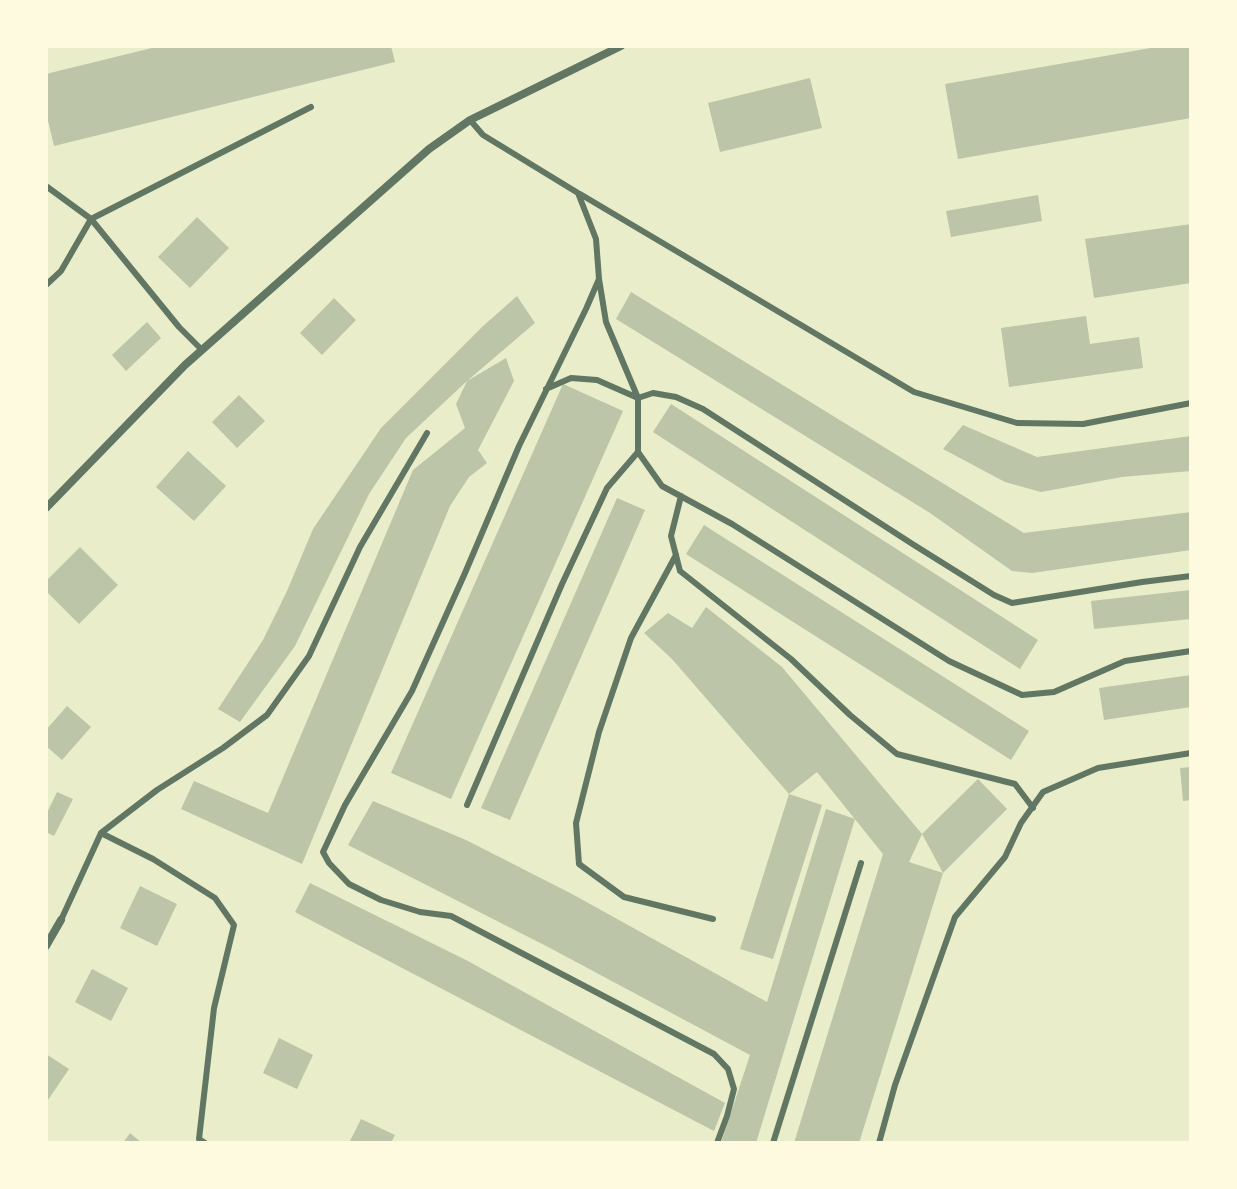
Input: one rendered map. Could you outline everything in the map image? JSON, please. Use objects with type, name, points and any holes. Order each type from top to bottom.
[{"type":"street","points":[[46,508],[185,365],[429,149],[470,120],[621,46]]},
{"type":"street","points":[[46,946],[61,920]]},
{"type":"lane","points":[[46,285],[61,271],[91,219],[311,107]]},
{"type":"lane","points":[[470,120],[483,135],[914,392],[1017,423],[1083,424],[1191,403]]},
{"type":"lane","points":[[46,186],[91,219],[179,327],[202,350]]},
{"type":"lane","points":[[578,193],[596,239],[606,322],[638,398],[638,452],[662,486],[732,524],[949,661],[1022,695],[1054,692],[1125,661],[1191,651]]},
{"type":"lane","points":[[599,279],[519,446],[412,691],[345,805],[323,852],[349,884],[381,900],[420,912],[451,916],[714,1054],[728,1069],[734,1089],[717,1143]]},
{"type":"lane","points":[[546,389],[571,378],[597,380],[638,398],[653,393],[676,397],[703,409],[914,545],[1012,603],[1191,576]]},
{"type":"lane","points":[[61,920],[101,833],[157,790],[223,748],[267,715],[309,656],[360,547],[427,433]]},
{"type":"lane","points":[[467,805],[607,488],[638,452]]},
{"type":"lane","points":[[681,496],[671,536],[680,571],[791,659],[897,754],[1015,784],[1033,808]]},
{"type":"lane","points":[[676,555],[631,638],[599,732],[576,823],[579,864],[624,897],[713,919]]},
{"type":"lane","points":[[879,1143],[895,1085],[955,917],[1005,857],[1021,823],[1043,792],[1098,768],[1191,753]]},
{"type":"lane","points":[[101,833],[153,859],[215,898],[234,925],[214,1008],[199,1139],[205,1143]]},
{"type":"lane","points":[[773,1143],[861,863]]},
{"type":"building","points":[[160,46],[391,46],[395,62],[54,146],[46,112],[46,74]]},
{"type":"building","points":[[1162,46],[1191,46],[1191,118],[958,159],[945,84]]},
{"type":"building","points":[[810,78],[822,128],[720,152],[708,103]]},
{"type":"building","points":[[1038,195],[1042,221],[951,237],[946,211]]},
{"type":"building","points":[[197,217],[229,248],[190,288],[158,257]]},
{"type":"building","points":[[1191,224],[1191,283],[1094,298],[1085,239]]},
{"type":"building","points":[[631,292],[1024,533],[1191,512],[1191,550],[1032,573],[1012,571],[930,513],[616,319]]},
{"type":"building","points":[[517,296],[535,323],[406,438],[369,494],[295,646],[240,722],[218,709],[263,640],[313,529],[381,428]]},
{"type":"building","points":[[334,298],[356,320],[322,355],[300,333]]},
{"type":"building","points":[[1086,316],[1090,344],[1139,337],[1143,368],[1009,387],[1001,328]]},
{"type":"building","points":[[147,322],[161,338],[126,371],[112,355]]},
{"type":"building","points":[[506,358],[514,381],[478,450],[487,463],[469,477],[450,506],[302,864],[181,809],[194,781],[268,813],[413,470],[465,428],[456,404],[467,381]]},
{"type":"building","points":[[563,384],[623,411],[451,799],[391,773]]},
{"type":"building","points":[[239,395],[265,421],[237,448],[212,422]]},
{"type":"building","points":[[671,404],[1038,640],[1020,669],[653,432]]},
{"type":"building","points":[[963,425],[1037,457],[1191,436],[1191,471],[1122,477],[1041,492],[1005,482],[943,449]]},
{"type":"building","points":[[188,451],[226,486],[194,521],[156,487]]},
{"type":"building","points":[[617,498],[645,510],[510,820],[481,808]]},
{"type":"building","points":[[704,525],[1029,731],[1011,760],[686,554]]},
{"type":"building","points":[[80,547],[118,585],[79,624],[46,591],[46,581]]},
{"type":"building","points":[[1191,590],[1191,619],[1094,629],[1091,601]]},
{"type":"building","points":[[706,607],[782,667],[922,834],[909,862],[943,873],[859,1143],[794,1143],[883,854],[817,772],[789,794],[672,659],[644,633],[668,613],[692,628]]},
{"type":"building","points":[[1191,675],[1191,707],[1104,720],[1099,688]]},
{"type":"building","points":[[67,706],[91,727],[62,760],[46,746],[46,730]]},
{"type":"building","points":[[1191,767],[1191,800],[1183,801],[1180,768]]},
{"type":"building","points":[[978,779],[1007,809],[943,873],[922,834]]},
{"type":"building","points":[[57,792],[73,799],[54,836],[46,832],[46,815]]},
{"type":"building","points":[[789,794],[822,805],[773,959],[740,949]]},
{"type":"building","points":[[373,801],[466,840],[572,894],[767,1002],[826,809],[855,819],[756,1143],[721,1143],[750,1055],[348,845]]},
{"type":"building","points":[[310,883],[466,960],[725,1103],[714,1131],[295,912]]},
{"type":"building","points":[[140,886],[177,904],[157,946],[120,928]]},
{"type":"building","points":[[92,969],[128,988],[111,1021],[75,1002]]},
{"type":"building","points":[[279,1038],[313,1055],[297,1089],[263,1073]]},
{"type":"building","points":[[46,1054],[69,1069],[46,1103]]},
{"type":"building","points":[[361,1119],[395,1135],[391,1143],[349,1143]]},
{"type":"building","points":[[130,1133],[142,1143],[123,1143]]}]
